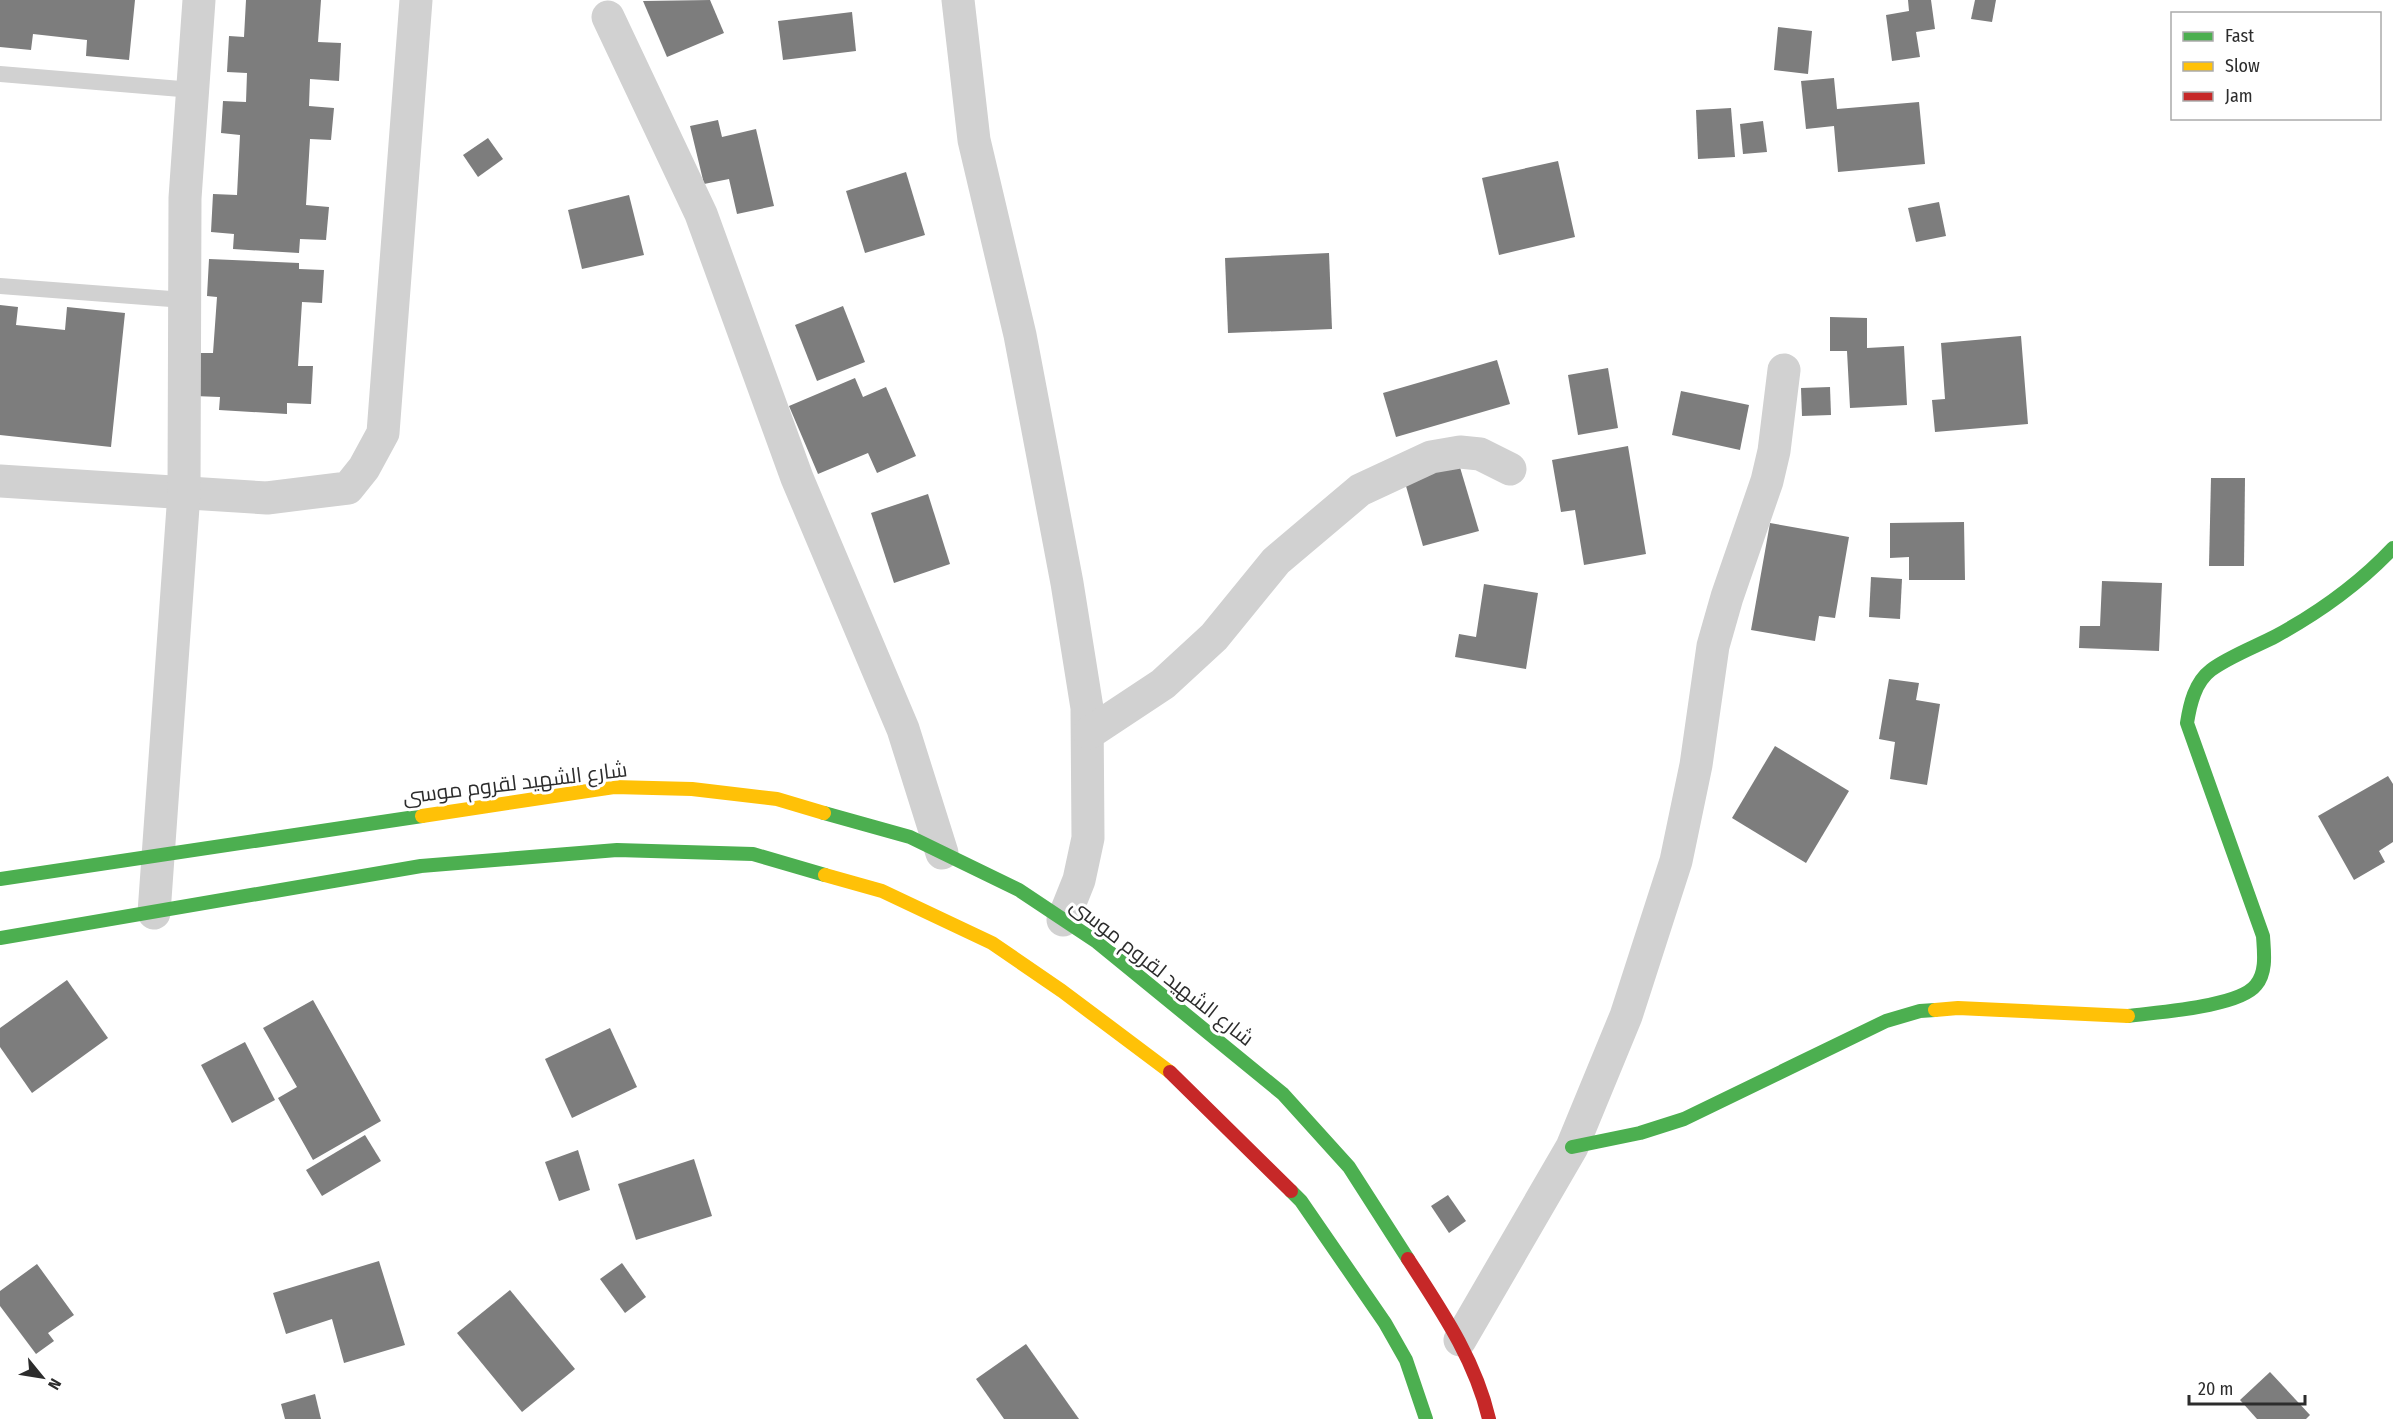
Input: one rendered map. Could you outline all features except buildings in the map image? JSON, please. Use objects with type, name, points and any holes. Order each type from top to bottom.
[{"type":"street","points":[[154,913],[184,493],[185,198],[199,0]]},
{"type":"street","points":[[0,481],[267,498],[348,488],[364,468],[383,433],[417,0]]},
{"type":"street","points":[[958,0],[974,140],[1020,335],[1088,708],[1088,838],[1079,880],[1063,920]]},
{"type":"street","points":[[608,16],[701,214],[797,478],[903,729],[942,853]]},
{"type":"street","points":[[1460,1340],[1572,1147],[1626,1016],[1676,861],[1696,765],[1713,645],[1767,481],[1774,451],[1784,370]]},
{"type":"street","points":[[1089,733],[1163,684],[1214,637],[1276,561],[1360,490],[1431,457],[1460,452],[1480,454],[1510,469]]},
{"type":"street","points":[[1572,1147],[1640,1133],[1684,1119],[1886,1021],[1920,1011],[1958,1008],[2122,1017],[2229,1001],[2245,996],[2258,983],[2265,967],[2263,936],[2187,723],[2189,704],[2198,683],[2211,670],[2323,610],[2379,564],[2393,548]]},
{"type":"street","name":"شارع الشهيد لقروم موسى","points":[[0,879],[614,787],[692,789],[777,800],[910,837],[1019,890],[1097,942],[1283,1094],[1349,1167],[1460,1340],[1483,1393],[1489,1419]]},
{"type":"street","points":[[0,938],[421,866],[617,850],[753,854],[882,891],[992,943],[1062,991],[1175,1076],[1301,1202],[1386,1323],[1406,1360],[1426,1419]]},
{"type":"lane","points":[[0,74],[193,90]]},
{"type":"lane","points":[[0,286],[184,300]]},
{"type":"traffic: fast","points":[[2128,1016],[2196,1007],[2233,999],[2256,985],[2262,974],[2263,936],[2187,723],[2197,687],[2205,675],[2218,665],[2276,636],[2323,607],[2367,574],[2393,548]]},
{"type":"traffic: fast","points":[[824,813],[910,837],[1019,890],[1097,942],[1283,1094],[1349,1167],[1408,1259]]},
{"type":"traffic: fast","points":[[0,879],[422,816]]},
{"type":"traffic: fast","points":[[0,938],[421,866],[617,850],[753,854],[825,875]]},
{"type":"traffic: fast","points":[[1572,1147],[1640,1133],[1684,1119],[1886,1021],[1920,1011],[1935,1010]]},
{"type":"traffic: fast","points":[[1291,1191],[1301,1201],[1385,1323],[1406,1360],[1426,1419]]},
{"type":"traffic: slow","points":[[422,816],[614,787],[692,789],[777,799],[824,813]]},
{"type":"traffic: slow","points":[[825,875],[882,891],[992,943],[1062,991],[1170,1072]]},
{"type":"traffic: slow","points":[[1935,1010],[1958,1008],[2128,1016]]},
{"type":"traffic: jam","points":[[1170,1072],[1291,1191]]},
{"type":"traffic: jam","points":[[1408,1259],[1466,1355],[1489,1419]]}]
